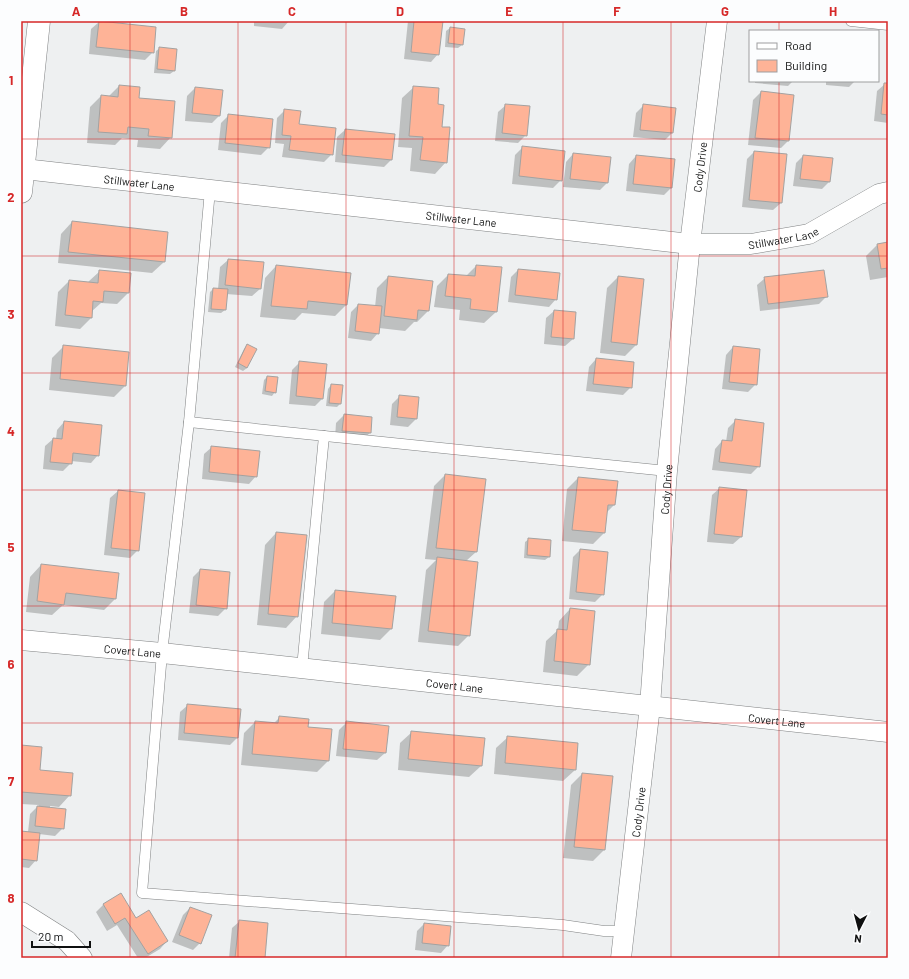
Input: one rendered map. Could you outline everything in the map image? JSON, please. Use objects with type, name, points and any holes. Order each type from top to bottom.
[{"type":"street","points":[[21,192],[39,21]]},
{"type":"street","name":"Cody Drive","points":[[621,958],[650,706],[667,471],[690,244],[717,21]]},
{"type":"street","name":"Stillwater Lane","points":[[24,169],[690,244],[751,244],[810,234],[879,194],[888,192]]},
{"type":"street","name":"Covert Lane","points":[[21,640],[162,653],[888,732]]},
{"type":"street","points":[[21,912],[67,942],[82,958]]},
{"type":"lane","points":[[851,21],[888,25]]},
{"type":"lane","points":[[210,190],[189,422],[162,653],[142,893],[563,925],[604,931],[624,931]]},
{"type":"lane","points":[[189,422],[667,471]]},
{"type":"lane","points":[[302,668],[324,436]]},
{"type":"building","points":[[99,21],[156,27],[154,53],[96,47]]},
{"type":"building","points":[[414,21],[443,21],[439,55],[411,52]]},
{"type":"building","points":[[450,27],[465,29],[463,45],[448,43]]},
{"type":"building","points":[[159,47],[177,49],[175,71],[157,69]]},
{"type":"building","points":[[884,83],[888,83],[888,115],[881,114]]},
{"type":"building","points":[[119,85],[140,87],[139,98],[175,101],[172,138],[148,136],[149,129],[128,127],[127,134],[98,132],[101,95],[118,97]]},
{"type":"building","points":[[413,86],[439,88],[438,104],[444,105],[442,127],[450,127],[447,163],[420,160],[423,137],[409,136]]},
{"type":"building","points":[[195,87],[223,90],[220,116],[192,113]]},
{"type":"building","points":[[761,91],[794,95],[789,141],[755,138]]},
{"type":"building","points":[[505,104],[530,106],[527,136],[502,133]]},
{"type":"building","points":[[643,104],[676,108],[673,133],[640,130]]},
{"type":"building","points":[[284,109],[301,111],[299,124],[336,128],[333,155],[289,150],[291,136],[282,135]]},
{"type":"building","points":[[228,114],[273,119],[270,148],[225,143]]},
{"type":"building","points":[[345,129],[395,134],[392,160],[342,155]]},
{"type":"building","points":[[522,146],[565,151],[562,181],[519,176]]},
{"type":"building","points":[[754,151],[787,154],[782,203],[749,200]]},
{"type":"building","points":[[573,153],[611,157],[608,183],[570,179]]},
{"type":"building","points":[[636,155],[675,159],[672,188],[633,184]]},
{"type":"building","points":[[803,155],[833,158],[830,182],[800,179]]},
{"type":"building","points":[[72,221],[168,232],[165,262],[68,252]]},
{"type":"building","points":[[888,242],[888,268],[881,269],[877,244]]},
{"type":"building","points":[[228,259],[264,262],[261,289],[225,285]]},
{"type":"building","points":[[276,265],[351,273],[347,305],[308,301],[307,309],[271,306]]},
{"type":"building","points":[[476,265],[502,267],[497,312],[470,309],[471,299],[445,296],[448,274],[475,276]]},
{"type":"building","points":[[518,269],[560,273],[557,300],[515,295]]},
{"type":"building","points":[[99,270],[131,273],[129,293],[104,291],[103,302],[93,301],[92,318],[65,315],[69,280],[98,283]]},
{"type":"building","points":[[824,270],[828,297],[768,304],[764,277]]},
{"type":"building","points":[[388,276],[433,281],[429,311],[418,310],[417,320],[384,316]]},
{"type":"building","points":[[618,276],[644,279],[637,345],[611,342]]},
{"type":"building","points":[[213,288],[228,289],[226,310],[211,309]]},
{"type":"building","points":[[358,304],[382,306],[379,334],[355,331]]},
{"type":"building","points":[[554,310],[576,312],[574,339],[551,337]]},
{"type":"building","points":[[247,344],[257,349],[247,368],[238,363]]},
{"type":"building","points":[[63,345],[129,352],[126,386],[60,379]]},
{"type":"building","points":[[733,346],[760,349],[757,385],[729,382]]},
{"type":"building","points":[[596,358],[634,362],[632,388],[593,384]]},
{"type":"building","points":[[299,361],[327,364],[323,399],[296,396]]},
{"type":"building","points":[[267,376],[278,377],[276,393],[265,391]]},
{"type":"building","points":[[331,384],[343,385],[341,404],[329,403]]},
{"type":"building","points":[[399,395],[419,397],[417,419],[397,417]]},
{"type":"building","points":[[344,414],[372,417],[371,433],[342,431]]},
{"type":"building","points":[[735,419],[764,423],[760,467],[719,462],[722,440],[732,441]]},
{"type":"building","points":[[64,421],[102,425],[99,456],[73,453],[72,464],[50,462],[53,438],[62,439]]},
{"type":"building","points":[[211,446],[260,451],[257,477],[209,472]]},
{"type":"building","points":[[445,474],[486,479],[477,552],[436,548]]},
{"type":"building","points":[[578,477],[618,481],[615,505],[608,505],[605,533],[572,530]]},
{"type":"building","points":[[719,487],[747,490],[742,537],[714,534]]},
{"type":"building","points":[[118,490],[145,493],[139,551],[111,548]]},
{"type":"building","points":[[276,532],[307,535],[298,617],[268,614]]},
{"type":"building","points":[[528,538],[551,540],[550,557],[527,555]]},
{"type":"building","points":[[580,549],[608,552],[604,595],[576,592]]},
{"type":"building","points":[[437,557],[478,562],[470,636],[428,631]]},
{"type":"building","points":[[41,564],[119,573],[116,599],[66,593],[64,605],[37,601]]},
{"type":"building","points":[[200,569],[230,572],[227,609],[196,605]]},
{"type":"building","points":[[335,590],[396,596],[392,629],[332,623]]},
{"type":"building","points":[[570,608],[595,611],[590,665],[554,661],[557,629],[567,630]]},
{"type":"building","points":[[187,704],[241,709],[238,738],[184,733]]},
{"type":"building","points":[[279,716],[309,719],[308,727],[332,729],[329,761],[252,754],[255,721],[278,723]]},
{"type":"building","points":[[346,721],[389,726],[386,753],[343,749]]},
{"type":"building","points":[[411,731],[485,738],[482,766],[408,759]]},
{"type":"building","points":[[507,736],[578,743],[576,770],[505,763]]},
{"type":"building","points":[[21,745],[42,747],[40,770],[73,773],[71,796],[21,792]]},
{"type":"building","points":[[582,773],[613,776],[605,850],[574,847]]},
{"type":"building","points":[[37,806],[66,809],[64,829],[35,826]]},
{"type":"building","points":[[21,831],[40,833],[37,861],[21,859]]},
{"type":"building","points":[[121,893],[136,918],[149,910],[168,941],[148,954],[125,918],[115,924],[103,904]]},
{"type":"building","points":[[190,907],[212,915],[201,944],[179,935]]},
{"type":"building","points":[[239,920],[268,923],[265,958],[235,958]]},
{"type":"building","points":[[424,923],[451,926],[449,946],[422,943]]}]
